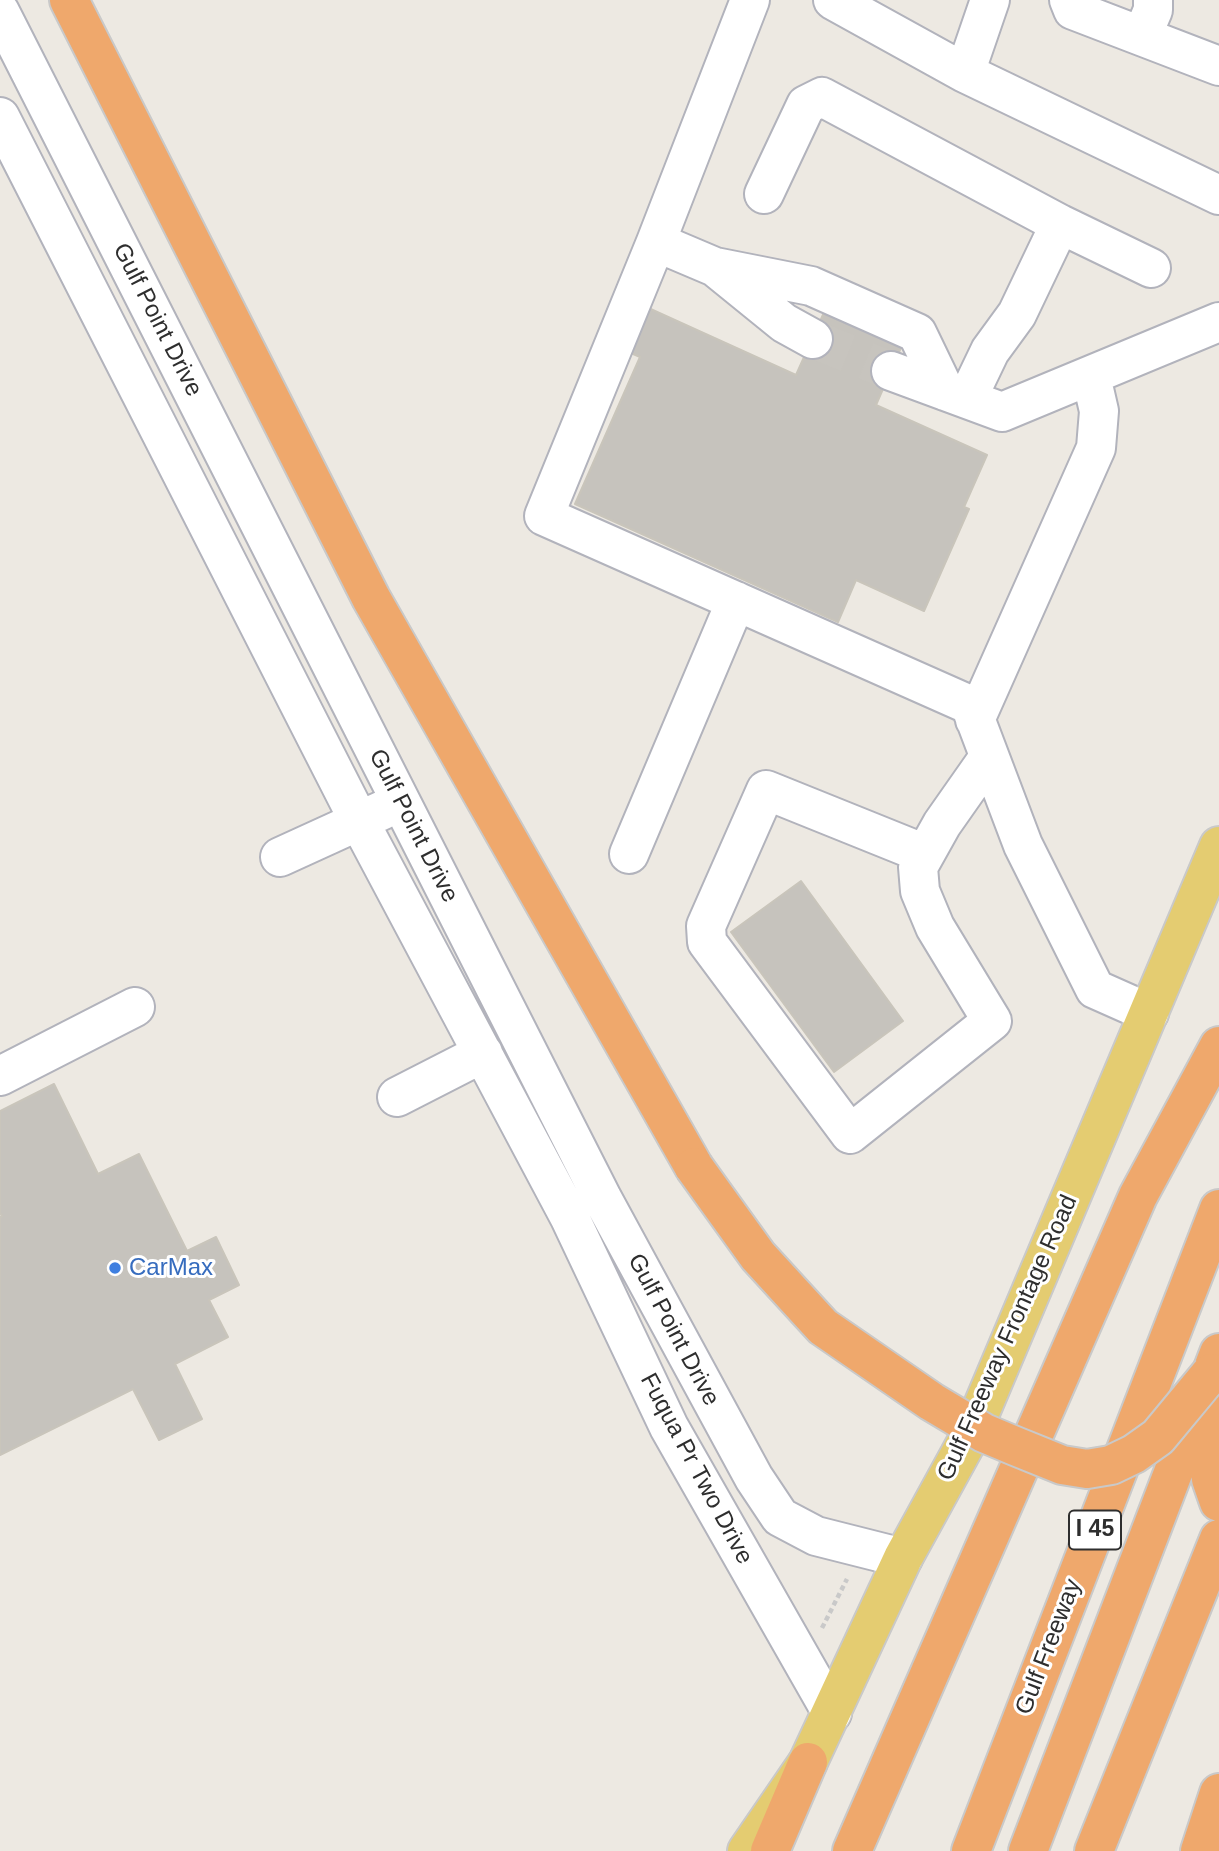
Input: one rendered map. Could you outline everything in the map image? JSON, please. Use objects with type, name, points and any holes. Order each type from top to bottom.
[{"type":"highway","points":[[69,0],[371,598],[694,1167],[758,1256],[823,1327],[932,1402],[984,1433],[1062,1465],[1087,1469],[1111,1465],[1134,1454],[1158,1437],[1215,1363]]},
{"type":"highway","points":[[852,1851],[1138,1196],[1219,1046]]},
{"type":"highway","name":"Gulf Freeway","points":[[971,1851],[1219,1209]]},
{"type":"highway","points":[[1215,1363],[1208,1457],[1211,1479],[1219,1502]]},
{"type":"highway","name":"I 45","points":[[1028,1851],[1215,1363]]},
{"type":"highway","points":[[1094,1851],[1219,1539]]},
{"type":"highway","points":[[770,1851],[808,1762]]},
{"type":"highway","points":[[1200,1851],[1219,1793]]},
{"type":"main road","name":"Gulf Freeway Frontage Road","points":[[747,1851],[808,1762],[903,1558],[971,1434],[1219,846]]},
{"type":"street","points":[[750,0],[656,242],[544,516],[970,705],[1023,845],[1095,989],[1149,1013]]},
{"type":"street","points":[[832,0],[965,73],[1219,195]]},
{"type":"street","points":[[965,73],[990,0]]},
{"type":"street","points":[[1069,0],[1073,10],[1219,66]]},
{"type":"street","points":[[1142,36],[1153,9],[1153,0]]},
{"type":"street","name":"Gulf Point Drive","points":[[0,12],[602,1198],[754,1478],[780,1517],[816,1536],[903,1558]]},
{"type":"street","points":[[764,194],[806,105],[822,97],[1060,224],[1151,268]]},
{"type":"street","name":"Gulf Point Drive","points":[[0,117],[359,821],[569,1217]]},
{"type":"street","points":[[956,395],[1017,314],[1060,224]]},
{"type":"street","points":[[656,242],[715,267],[811,286],[917,333],[956,395]]},
{"type":"street","points":[[715,267],[784,323],[813,339]]},
{"type":"street","points":[[891,371],[1002,412],[1219,322]]},
{"type":"street","points":[[975,720],[1096,447],[1099,411],[1091,376]]},
{"type":"street","points":[[629,854],[736,601]]},
{"type":"street","points":[[925,854],[766,790],[706,926],[707,942],[850,1134],[992,1021],[935,927],[920,891],[918,867],[942,824],[989,757]]},
{"type":"street","points":[[280,857],[401,802]]},
{"type":"street","points":[[0,1076],[135,1007]]},
{"type":"street","points":[[397,1097],[483,1053]]},
{"type":"street","points":[[569,1217],[602,1198]]},
{"type":"street","name":"Fuqua Pr Two Drive","points":[[569,1217],[669,1427],[832,1713]]},
{"type":"path","points":[[819,1632],[849,1575]]},
{"type":"building","points":[[644,306],[796,375],[826,308],[903,343],[876,405],[987,455],[964,507],[969,509],[924,611],[856,580],[838,622],[575,504],[640,357],[624,350]]},
{"type":"building","points":[[801,881],[903,1021],[834,1072],[731,932]]},
{"type":"building","name":"CarMax","points":[[54,1084],[98,1174],[139,1154],[187,1251],[216,1237],[239,1285],[209,1300],[228,1337],[175,1364],[202,1419],[159,1440],[133,1389],[0,1455],[0,1111]]},
{"type":"tunnel","points":[[813,339],[891,371]]},
{"type":"place","name":"CarMax","points":[[115,1268]]}]
